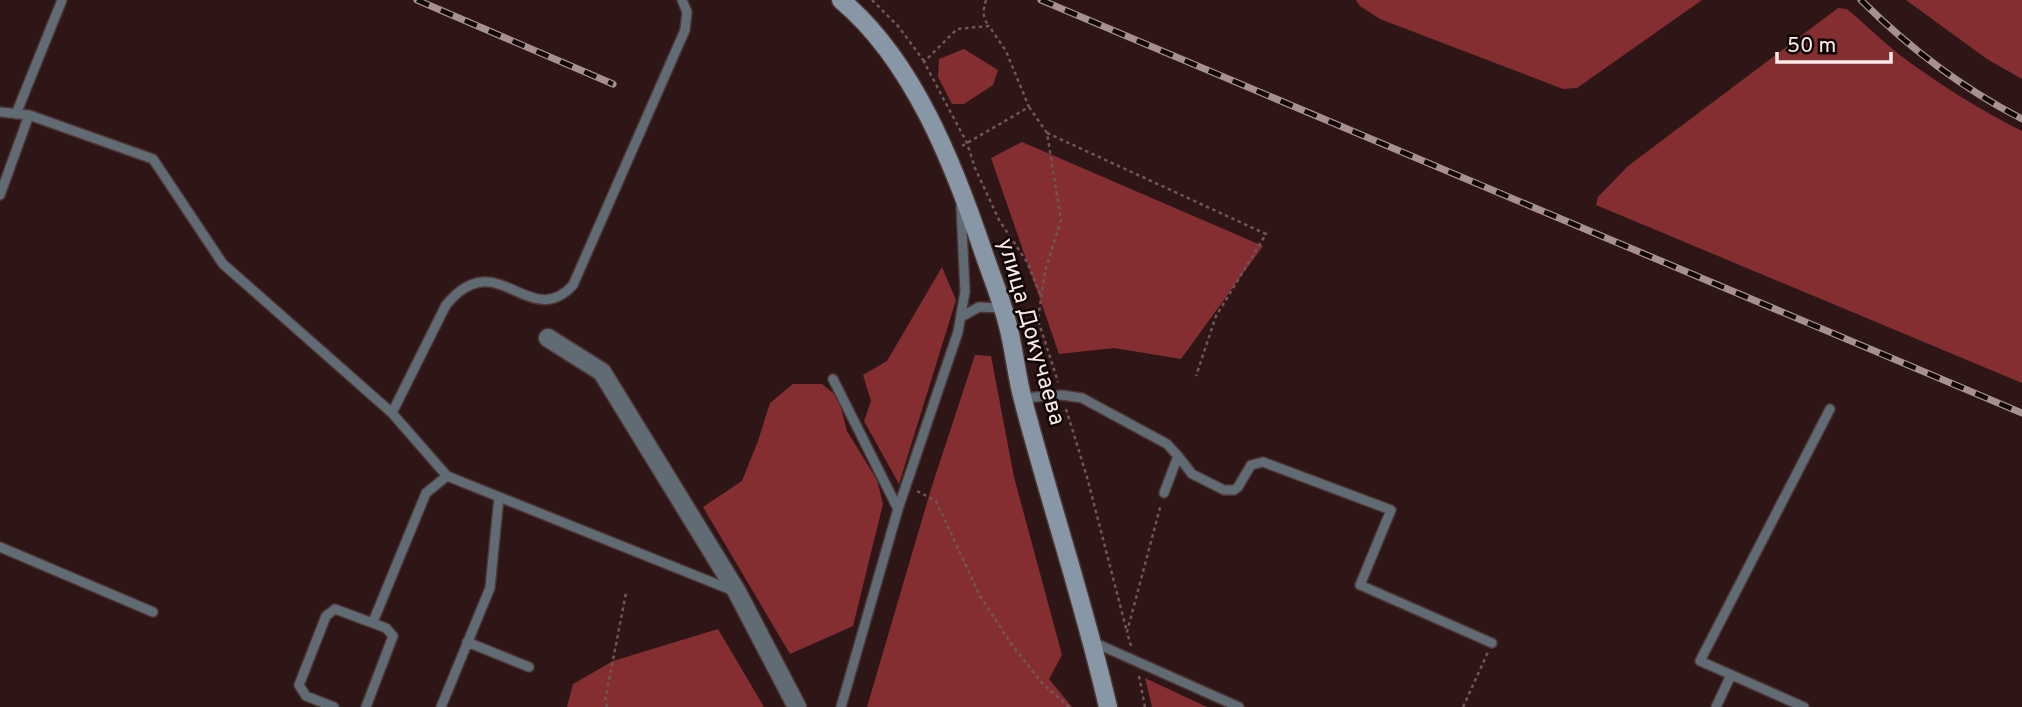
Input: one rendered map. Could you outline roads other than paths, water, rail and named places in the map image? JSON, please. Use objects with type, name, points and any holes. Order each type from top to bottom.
[{"type":"main road","name":"улица Докучаева","points":[[841,0],[868,26],[889,52],[922,103],[960,181],[1002,308],[1023,398],[1093,642],[1108,707]]},
{"type":"street","points":[[548,338],[602,372],[737,592],[797,707]]},
{"type":"lane","points":[[16,114],[62,0]]},
{"type":"lane","points":[[392,412],[446,305],[461,289],[480,281],[494,282],[532,298],[547,301],[566,293],[573,285],[685,30],[687,12],[682,0]]},
{"type":"lane","points":[[0,112],[29,115],[152,159],[223,264],[392,412],[447,476],[737,592]]},
{"type":"lane","points":[[0,195],[29,115]]},
{"type":"lane","points":[[841,707],[898,509],[958,332],[965,292],[960,181]]},
{"type":"lane","points":[[961,317],[979,307],[1002,308]]},
{"type":"lane","points":[[833,379],[898,509]]},
{"type":"lane","points":[[1023,398],[1062,395],[1082,398],[1167,444],[1192,474],[1224,490],[1234,490],[1251,465],[1263,462],[1391,510],[1360,584],[1492,643]]},
{"type":"lane","points":[[1804,707],[1700,662],[1830,409]]},
{"type":"lane","points":[[1164,492],[1178,456]]},
{"type":"lane","points":[[373,622],[426,493],[447,476]]},
{"type":"lane","points":[[441,707],[490,588],[499,497]]},
{"type":"lane","points":[[0,547],[153,612]]},
{"type":"lane","points":[[334,707],[306,696],[299,685],[326,616],[330,611],[340,609],[391,632],[393,641],[366,707]]},
{"type":"lane","points":[[467,642],[529,667]]},
{"type":"lane","points":[[1093,642],[1239,707]]},
{"type":"lane","points":[[1716,707],[1731,675]]},
{"type":"railway","points":[[417,0],[613,84]]},
{"type":"railway","points":[[1041,0],[2022,413]]},
{"type":"railway","points":[[1861,0],[1937,66],[2022,119]]}]
